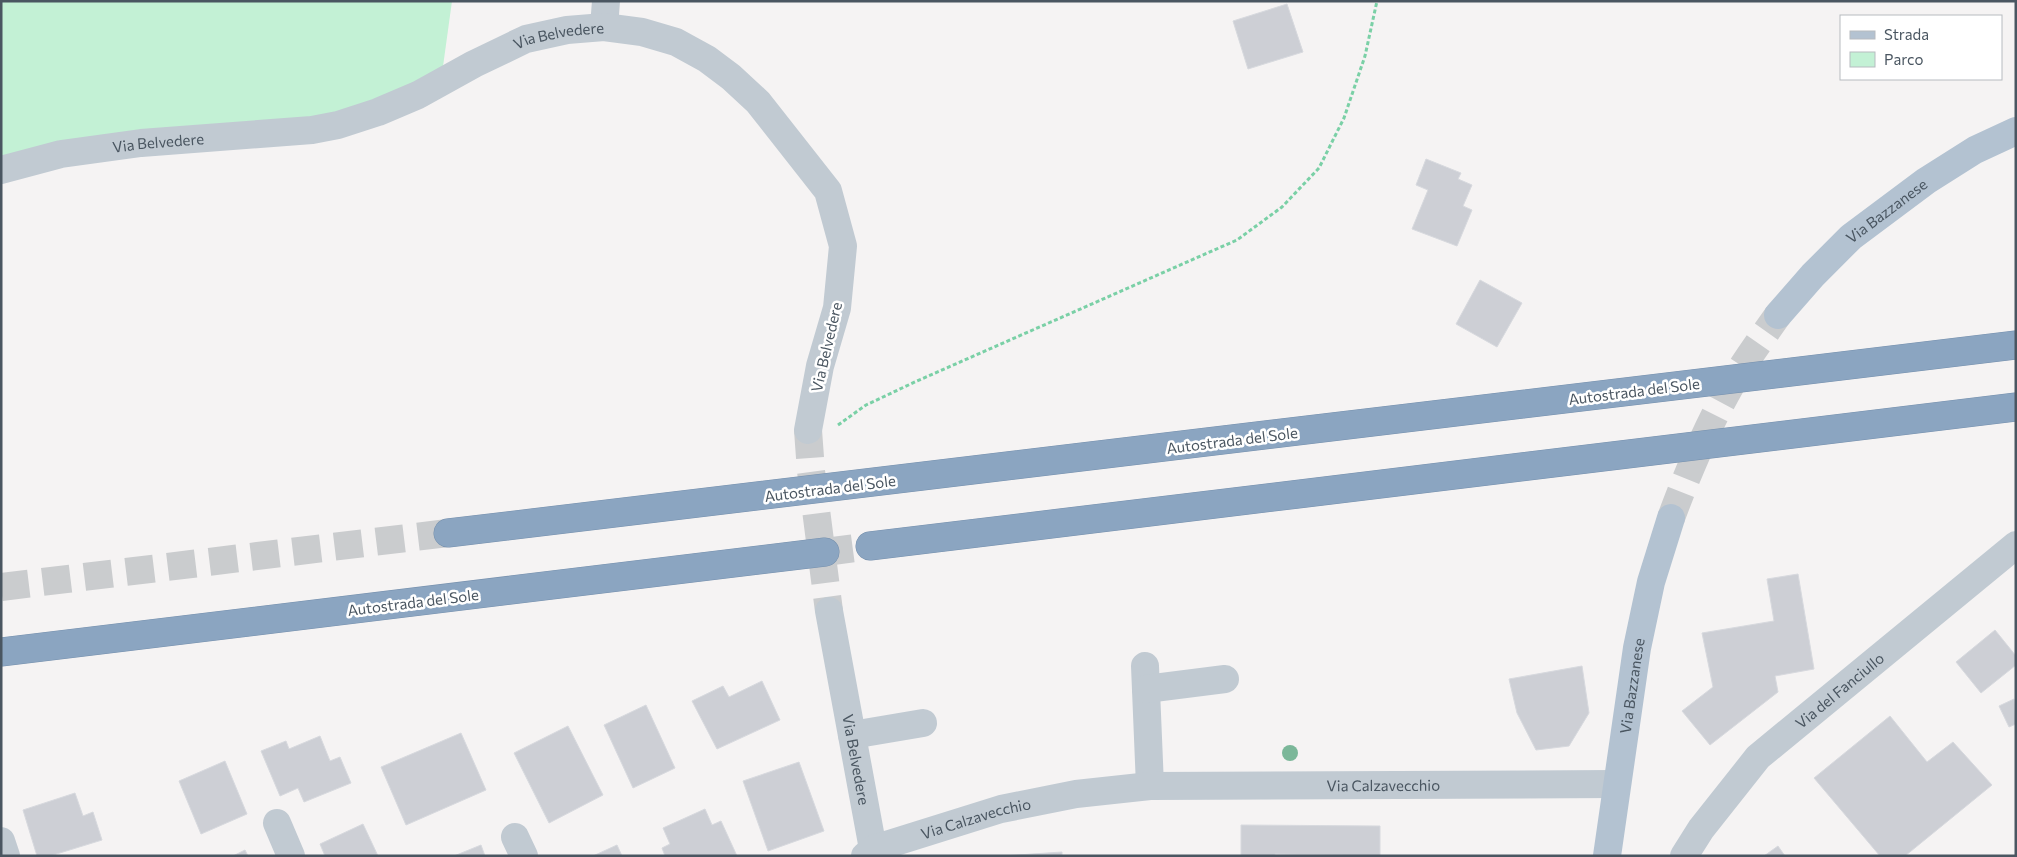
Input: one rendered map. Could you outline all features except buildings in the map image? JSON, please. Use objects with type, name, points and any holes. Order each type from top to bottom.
[{"type":"highway","name":"Autostrada del Sole","points":[[448,534],[2016,345]]},
{"type":"highway","points":[[870,546],[2016,407]]},
{"type":"highway","name":"Autostrada del Sole","points":[[1,652],[825,552]]},
{"type":"main road","name":"Via Bazzanese","points":[[1778,315],[1813,275],[1851,237],[1926,181],[1975,150],[2016,131]]},
{"type":"main road","name":"Via Bazzanese","points":[[1607,856],[1616,784],[1641,629],[1651,582],[1671,518]]},
{"type":"street","name":"Via Belvedere","points":[[1,170],[61,154],[141,143],[312,130],[338,125],[378,112],[418,95],[474,64],[526,39],[567,30],[605,14],[642,32],[676,42],[707,58],[731,77],[758,102],[828,191],[843,246],[837,308],[820,366],[808,430]]},
{"type":"street","name":"Via del Fanciullo","points":[[1684,856],[1702,829],[1758,757],[2016,545]]},
{"type":"street","name":"Via Belvedere","points":[[830,611],[852,735],[869,852]]},
{"type":"street","points":[[1150,786],[1145,677],[1225,679]]},
{"type":"street","points":[[852,735],[923,723]]},
{"type":"street","name":"Via Calzavecchio","points":[[869,852],[1001,809],[1076,794],[1150,786],[1616,784]]},
{"type":"street","points":[[277,823],[291,856]]},
{"type":"street","points":[[1,841],[6,856]]},
{"type":"path","points":[[835,427],[866,405],[918,380],[1237,240],[1282,208],[1319,168],[1344,118],[1365,56],[1377,1]]},
{"type":"green space","points":[[1,1],[452,1],[441,81],[342,125],[1,159]]},
{"type":"tunnel","points":[[1671,518],[1698,450],[1722,401],[1742,367],[1778,315]]},
{"type":"tunnel","points":[[808,430],[811,471],[829,611]]},
{"type":"tunnel","points":[[1,587],[448,533]]},
{"type":"tunnel","points":[[825,552],[870,546]]}]
